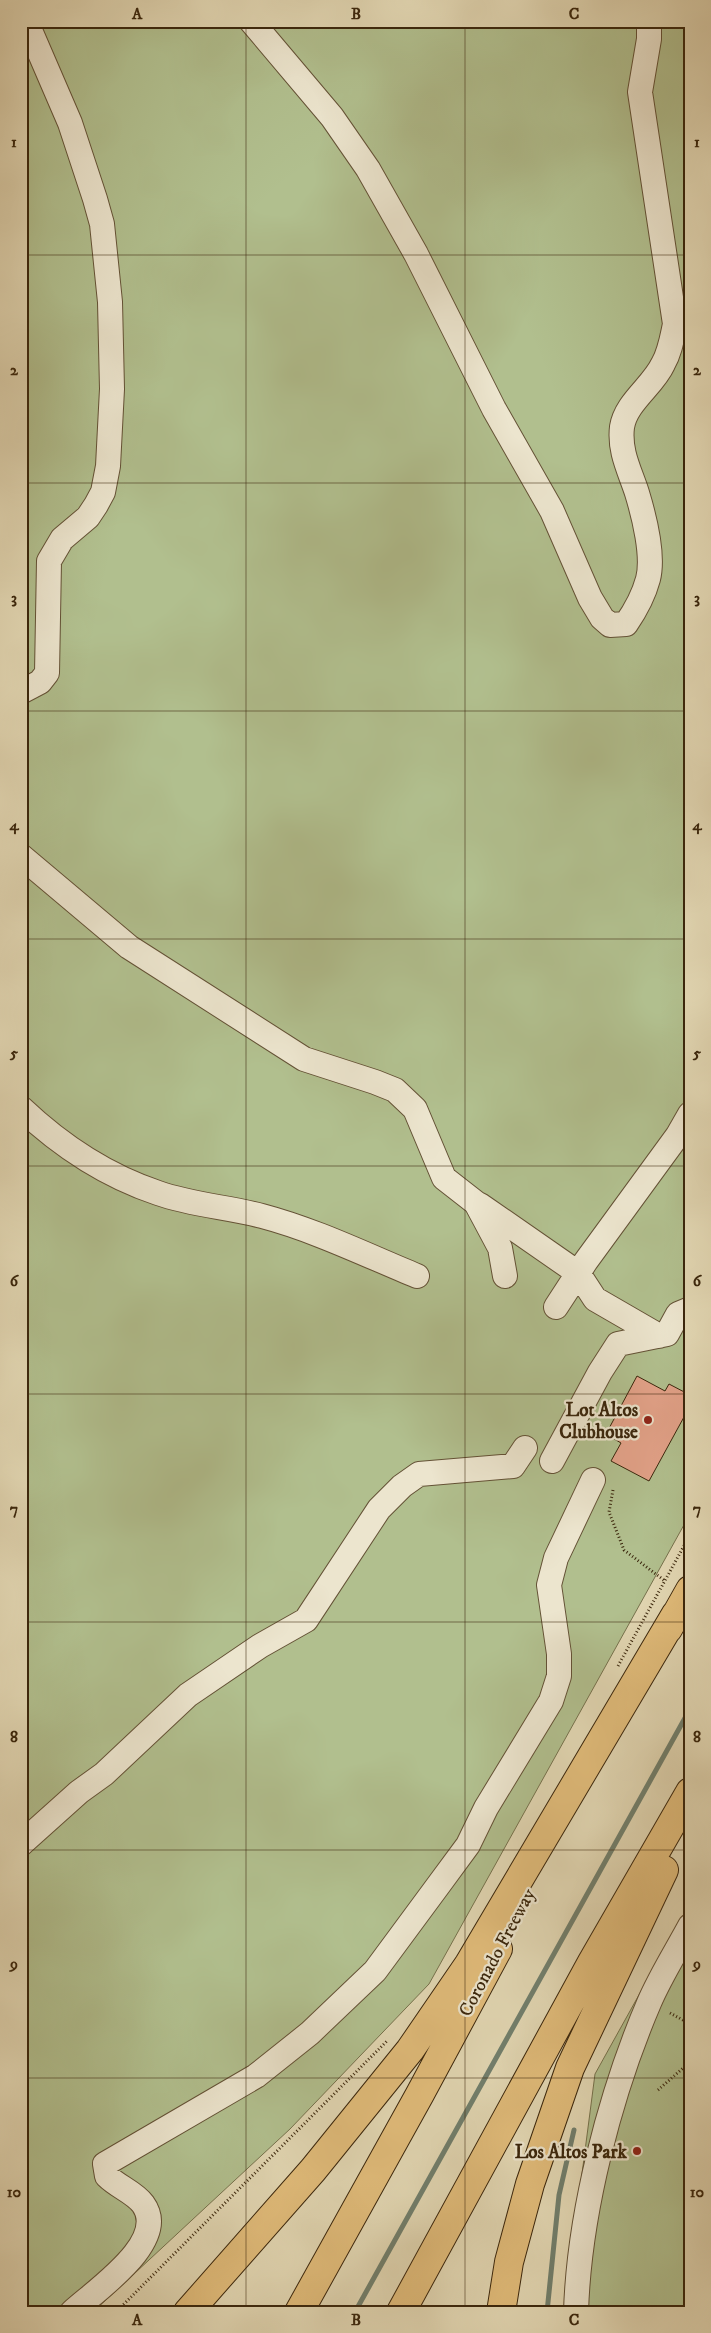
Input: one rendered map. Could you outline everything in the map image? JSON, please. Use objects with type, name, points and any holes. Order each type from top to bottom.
[{"type":"highway","name":"Coronado Freeway","points":[[299,2312],[425,2086],[676,1614],[677,1585]]},
{"type":"highway","points":[[188,2312],[313,2170],[410,2050],[469,1964],[676,1614]]},
{"type":"highway","points":[[401,2312],[592,1962],[690,1792]]},
{"type":"highway","points":[[501,2312],[509,2262],[530,2184],[570,2068],[690,1815]]},
{"type":"lane","points":[[21,692],[40,682],[46,673],[49,631],[49,561],[62,539],[88,517],[103,492],[108,466],[112,389],[110,302],[102,224],[70,123],[26,21]]},
{"type":"lane","points":[[251,21],[332,116],[368,169],[416,254],[494,409],[552,511],[590,598],[602,618],[610,625],[626,624],[648,580],[650,566],[650,553],[637,493],[623,458],[622,425],[633,403],[663,365],[670,348],[675,324],[640,92],[649,39],[649,21]]},
{"type":"lane","points":[[21,856],[129,947],[304,1059],[395,1090],[415,1109],[444,1178],[476,1203],[578,1273],[595,1299],[660,1336]]},
{"type":"lane","points":[[21,1108],[46,1132],[102,1168],[158,1193],[261,1216],[310,1231],[417,1276]]},
{"type":"lane","points":[[556,1307],[578,1273],[678,1135],[690,1114]]},
{"type":"lane","points":[[476,1203],[500,1248],[505,1276]]},
{"type":"lane","points":[[552,1460],[600,1372],[618,1344],[666,1334],[678,1314],[690,1308]]},
{"type":"lane","points":[[21,1844],[79,1792],[104,1774],[188,1695],[260,1646],[306,1620],[379,1508],[402,1486],[419,1474],[512,1466],[525,1448]]},
{"type":"lane","points":[[72,2312],[139,2252],[148,2235],[151,2222],[144,2205],[107,2176],[105,2164],[256,2076],[310,2033],[375,1971],[468,1845],[486,1808],[551,1702],[559,1676],[559,1654],[549,1585],[556,1558],[603,1485]]},
{"type":"lane","points":[[576,2312],[579,2263],[596,2172],[617,2088],[649,2002],[690,1926]]},
{"type":"path","points":[[603,1485],[609,1512],[624,1550],[677,1585]]},
{"type":"path","points":[[617,1668],[677,1585],[690,1535]]},
{"type":"path","points":[[670,2013],[690,2024]]},
{"type":"path","points":[[116,2312],[390,2038]]},
{"type":"path","points":[[658,2090],[690,2062]]},
{"type":"green space","points":[[21,21],[690,21],[690,1514],[429,1984],[290,2129],[93,2312],[21,2312]]},
{"type":"green space","name":"Los Altos Park","points":[[690,1903],[690,2312],[564,2312],[595,2074]]},
{"type":"building","name":"Lot Altos Clubhouse","points":[[637,1376],[665,1391],[669,1384],[690,1395],[690,1406],[649,1481],[611,1461],[621,1443],[606,1434]]},
{"type":"waterway","points":[[355,2312],[690,1709]]},
{"type":"waterway","points":[[547,2312],[559,2195],[574,2130]]},
{"type":"place","name":"Lot Altos Clubhouse","points":[[648,1420]]},
{"type":"place","name":"Los Altos Park","points":[[637,2151]]}]
